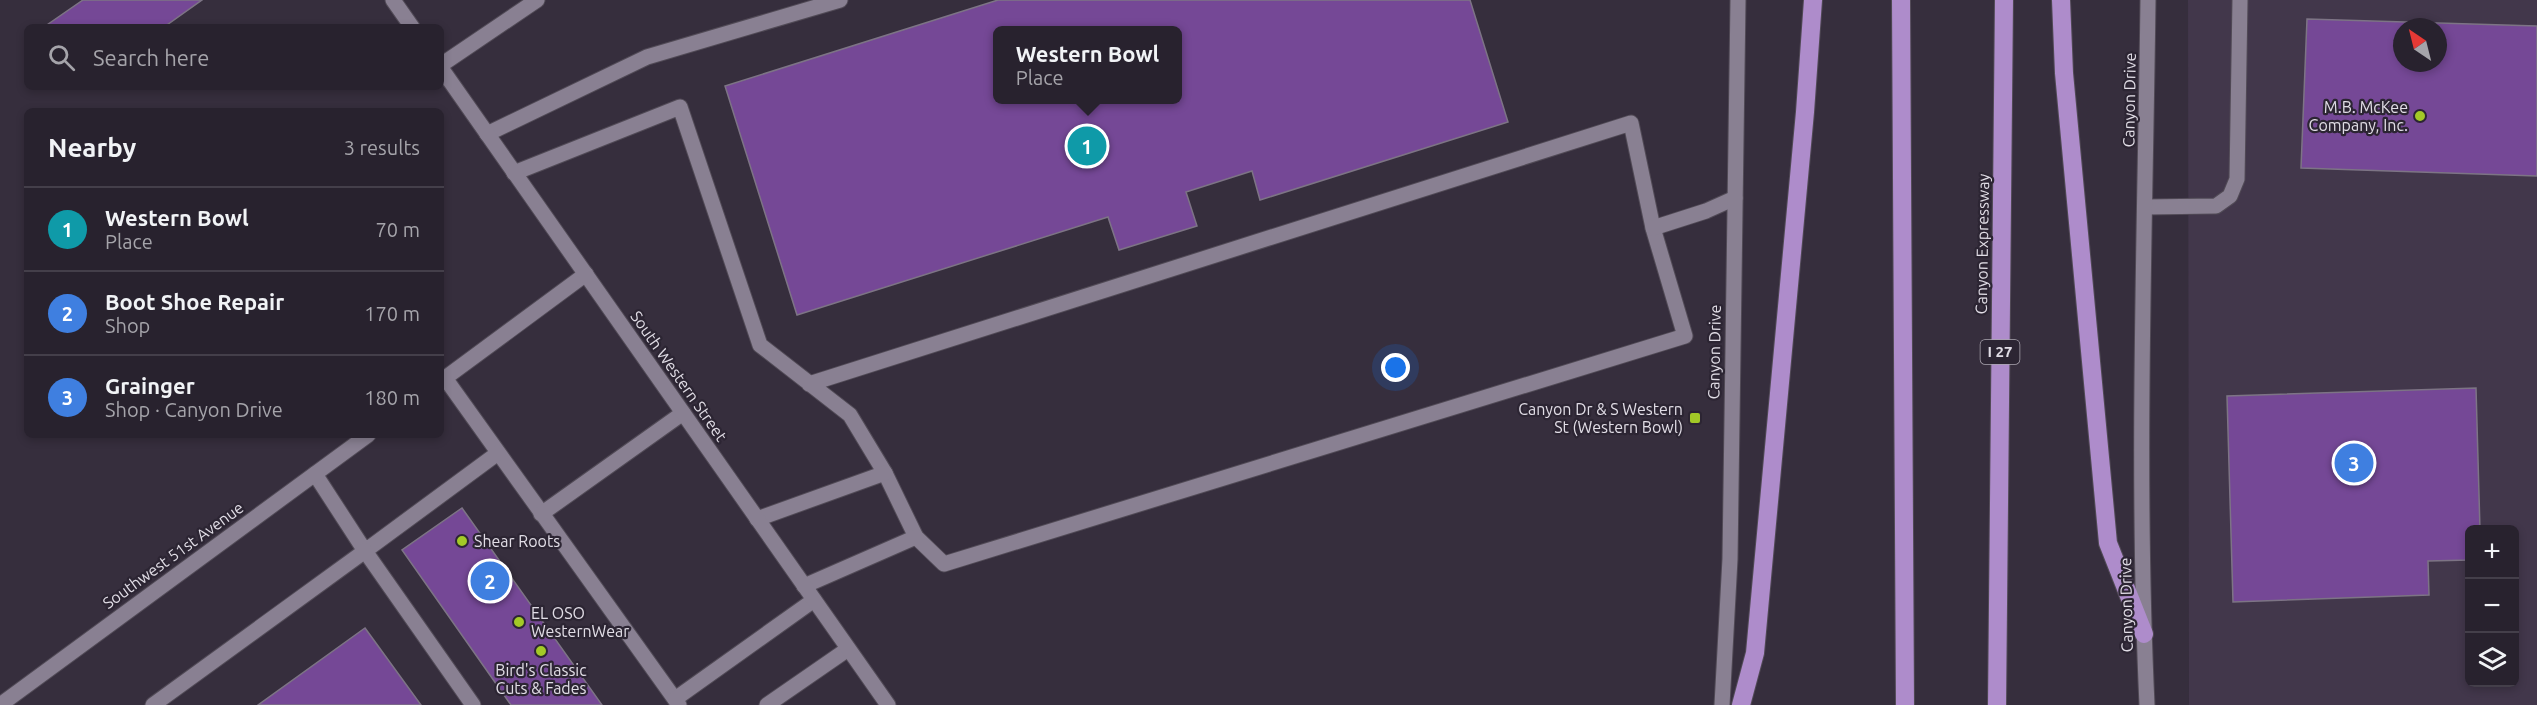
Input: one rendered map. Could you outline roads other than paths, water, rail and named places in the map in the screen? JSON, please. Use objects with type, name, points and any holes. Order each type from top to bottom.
[{"type":"highway","points":[[1741,705],[1755,653],[1805,112],[1813,0]]},
{"type":"highway","points":[[1901,0],[1905,705]]},
{"type":"highway","name":"Canyon Expressway","points":[[1997,705],[2004,0]]},
{"type":"highway","points":[[2061,0],[2064,73],[2108,543],[2144,634]]},
{"type":"main road","points":[[393,0],[410,24]]},
{"type":"main road","points":[[444,65],[537,0]]},
{"type":"main road","points":[[487,134],[647,57],[840,0]]},
{"type":"main road","name":"Canyon Drive","points":[[1722,705],[1730,559],[1738,0]]},
{"type":"main road","name":"Canyon Drive","points":[[2147,705],[2142,467],[2148,0]]},
{"type":"main road","points":[[2145,207],[2216,206],[2230,196],[2237,179],[2240,0]]},
{"type":"main road","name":"South Western Street","points":[[444,71],[888,705]]},
{"type":"main road","points":[[514,173],[680,107],[760,345],[810,384],[850,415],[885,473],[916,537],[944,564],[1685,336],[1653,228],[1631,123],[810,384]]},
{"type":"main road","points":[[1653,228],[1706,211],[1735,198]]},
{"type":"main road","points":[[444,379],[586,274]]},
{"type":"main road","points":[[444,381],[677,702],[814,600]]},
{"type":"main road","points":[[541,514],[683,413]]},
{"type":"main road","name":"Southwest 51st Avenue","points":[[0,705],[364,438]]},
{"type":"main road","points":[[153,705],[498,453]]},
{"type":"main road","points":[[757,519],[885,473]]},
{"type":"main road","points":[[315,474],[365,551],[473,705]]},
{"type":"main road","points":[[804,586],[916,537]]},
{"type":"main road","points":[[767,705],[848,649]]},
{"type":"place","name":"M.B. McKee Company, Inc.","points":[[2420,116]]},
{"type":"place","name":"Western Bowl","points":[[1087,146]]},
{"type":"place","name":"Canyon Dr & S Western St (Western Bowl)","points":[[1695,418]]},
{"type":"place","name":"Grainger","points":[[2354,463]]},
{"type":"place","name":"Shear Roots","points":[[462,541]]},
{"type":"place","name":"Boot Shoe Repair","points":[[490,581]]},
{"type":"place","name":"EL OSO WesternWear","points":[[519,622]]},
{"type":"place","name":"Bird's Classic Cuts & Fades","points":[[541,651]]}]
